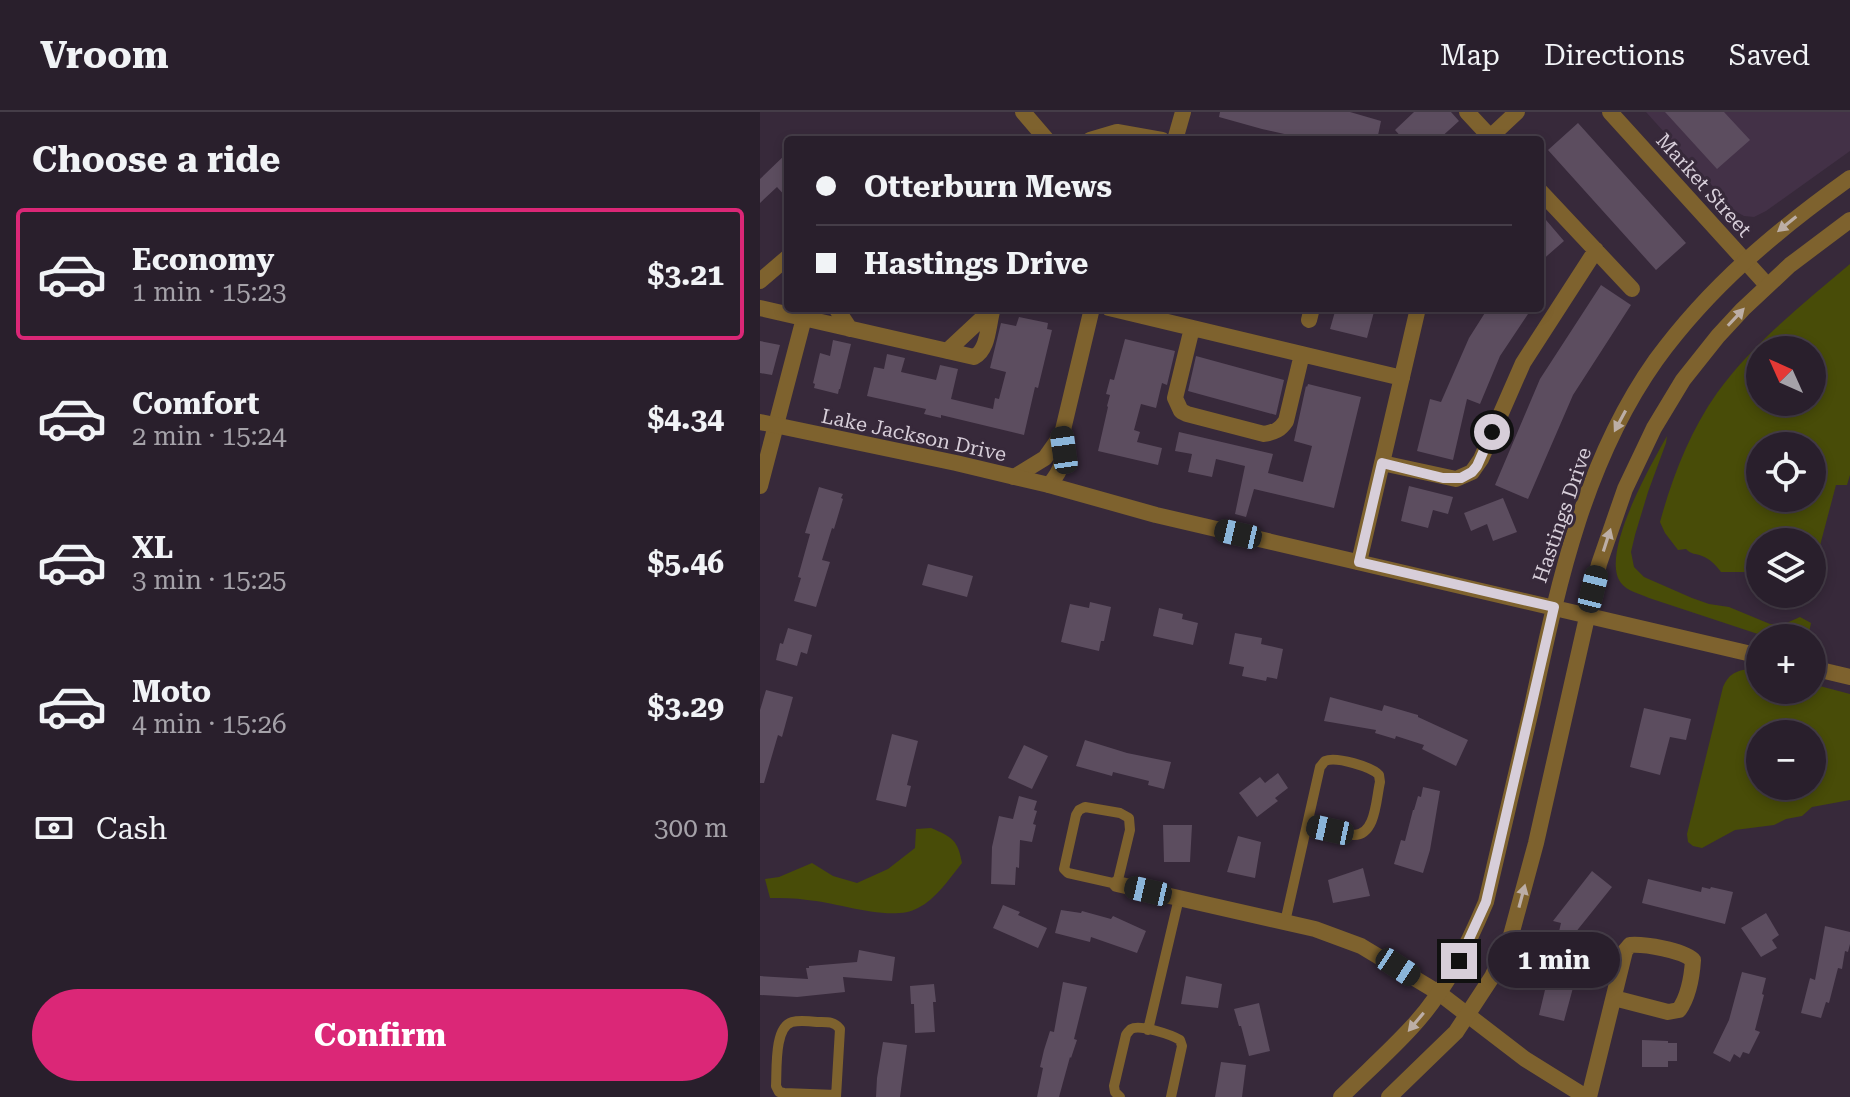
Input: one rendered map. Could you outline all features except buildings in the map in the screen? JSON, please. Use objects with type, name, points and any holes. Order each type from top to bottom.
[{"type":"street","points":[[1023,112],[1044,136]]},
{"type":"street","points":[[1176,136],[1183,112]]},
{"type":"street","points":[[1467,112],[1487,136]]},
{"type":"street","points":[[1493,136],[1517,112]]},
{"type":"street","name":"Market Street","points":[[1610,112],[1767,285]]},
{"type":"street","points":[[1104,136],[1117,132],[1140,136]]},
{"type":"street","name":"Hastings Drive","points":[[1341,1097],[1412,1028],[1439,993],[1459,961],[1486,902],[1567,554],[1587,492],[1633,396],[1689,318],[1745,260],[1798,215],[1850,178]]},
{"type":"street","points":[[1544,195],[1632,289]]},
{"type":"street","points":[[1389,1097],[1454,1034],[1469,1015],[1510,939],[1536,843],[1586,615],[1608,535],[1625,489],[1654,428],[1683,380],[1718,336],[1767,285],[1850,220]]},
{"type":"street","points":[[1382,463],[1456,479],[1472,472],[1481,459],[1523,363],[1596,250]]},
{"type":"street","points":[[760,281],[784,260]]},
{"type":"street","points":[[760,308],[974,357],[983,348],[992,312]]},
{"type":"street","points":[[839,312],[850,329]]},
{"type":"street","points":[[947,351],[989,312]]},
{"type":"street","points":[[1014,477],[1041,461],[1062,434],[1091,312]]},
{"type":"street","points":[[1126,312],[1402,378]]},
{"type":"street","points":[[1359,562],[1417,312]]},
{"type":"street","points":[[760,486],[768,424],[804,318]]},
{"type":"street","points":[[1192,328],[1175,398],[1181,411],[1264,434],[1281,429],[1286,421],[1302,354]]},
{"type":"street","name":"Lake Jackson Drive","points":[[768,424],[956,463],[1156,515],[1746,653]]},
{"type":"street","points":[[1049,485],[1061,472],[1064,450],[1062,434]]},
{"type":"street","points":[[1826,671],[1850,677]]},
{"type":"street","points":[[1117,884],[1315,929],[1361,946],[1439,993],[1525,1059],[1588,1097],[1625,951],[1630,945],[1639,945],[1683,953],[1693,960],[1679,1010],[1668,1012],[1614,998]]},
{"type":"lane","points":[[1285,922],[1320,767],[1322,763],[1334,759],[1370,768],[1379,775],[1370,825],[1360,836],[1307,825]]},
{"type":"lane","points":[[1085,807],[1120,813],[1129,818],[1130,830],[1117,884],[1068,873],[1064,869],[1076,815],[1085,807]]},
{"type":"lane","points":[[1148,1030],[1179,898]]},
{"type":"lane","points":[[830,1022],[839,1026],[836,1096],[779,1092],[776,1086],[779,1033],[788,1023],[830,1022]]},
{"type":"lane","points":[[1120,1097],[1114,1086],[1126,1035],[1135,1027],[1180,1040],[1182,1046],[1171,1097]]},
{"type":"shaded area","points":[[1646,112],[1850,112],[1850,151],[1766,211],[1754,217],[1744,216],[1735,211]]},
{"type":"shaded area","points":[[1850,264],[1850,475],[1847,485],[1836,485],[1825,528],[1746,528],[1746,572],[1721,572],[1705,557],[1686,549],[1678,550],[1660,522],[1676,472],[1698,423],[1717,393],[1746,358],[1746,416],[1826,416],[1826,336],[1768,336]]},
{"type":"shaded area","points":[[1667,436],[1635,535],[1631,552],[1634,567],[1644,577],[1692,598],[1729,607],[1770,624],[1746,624],[1746,630],[1649,598],[1621,583],[1616,570],[1617,552],[1640,487]]},
{"type":"shaded area","points":[[1800,617],[1811,624],[1784,624]]},
{"type":"shaded area","points":[[1746,670],[1746,704],[1826,704],[1826,688],[1850,694],[1850,800],[1812,807],[1802,816],[1774,825],[1735,830],[1702,848],[1688,842],[1687,834],[1723,687],[1736,672]]},
{"type":"shaded area","points":[[931,828],[953,840],[962,863],[936,894],[918,908],[907,912],[879,913],[793,898],[770,898],[765,879],[779,877],[812,863],[833,876],[857,883],[888,869],[915,848],[916,829]]},
{"type":"route","points":[[1459,961],[1486,902],[1554,607],[1359,562],[1382,463],[1443,478],[1461,478],[1477,466],[1492,432]]}]
